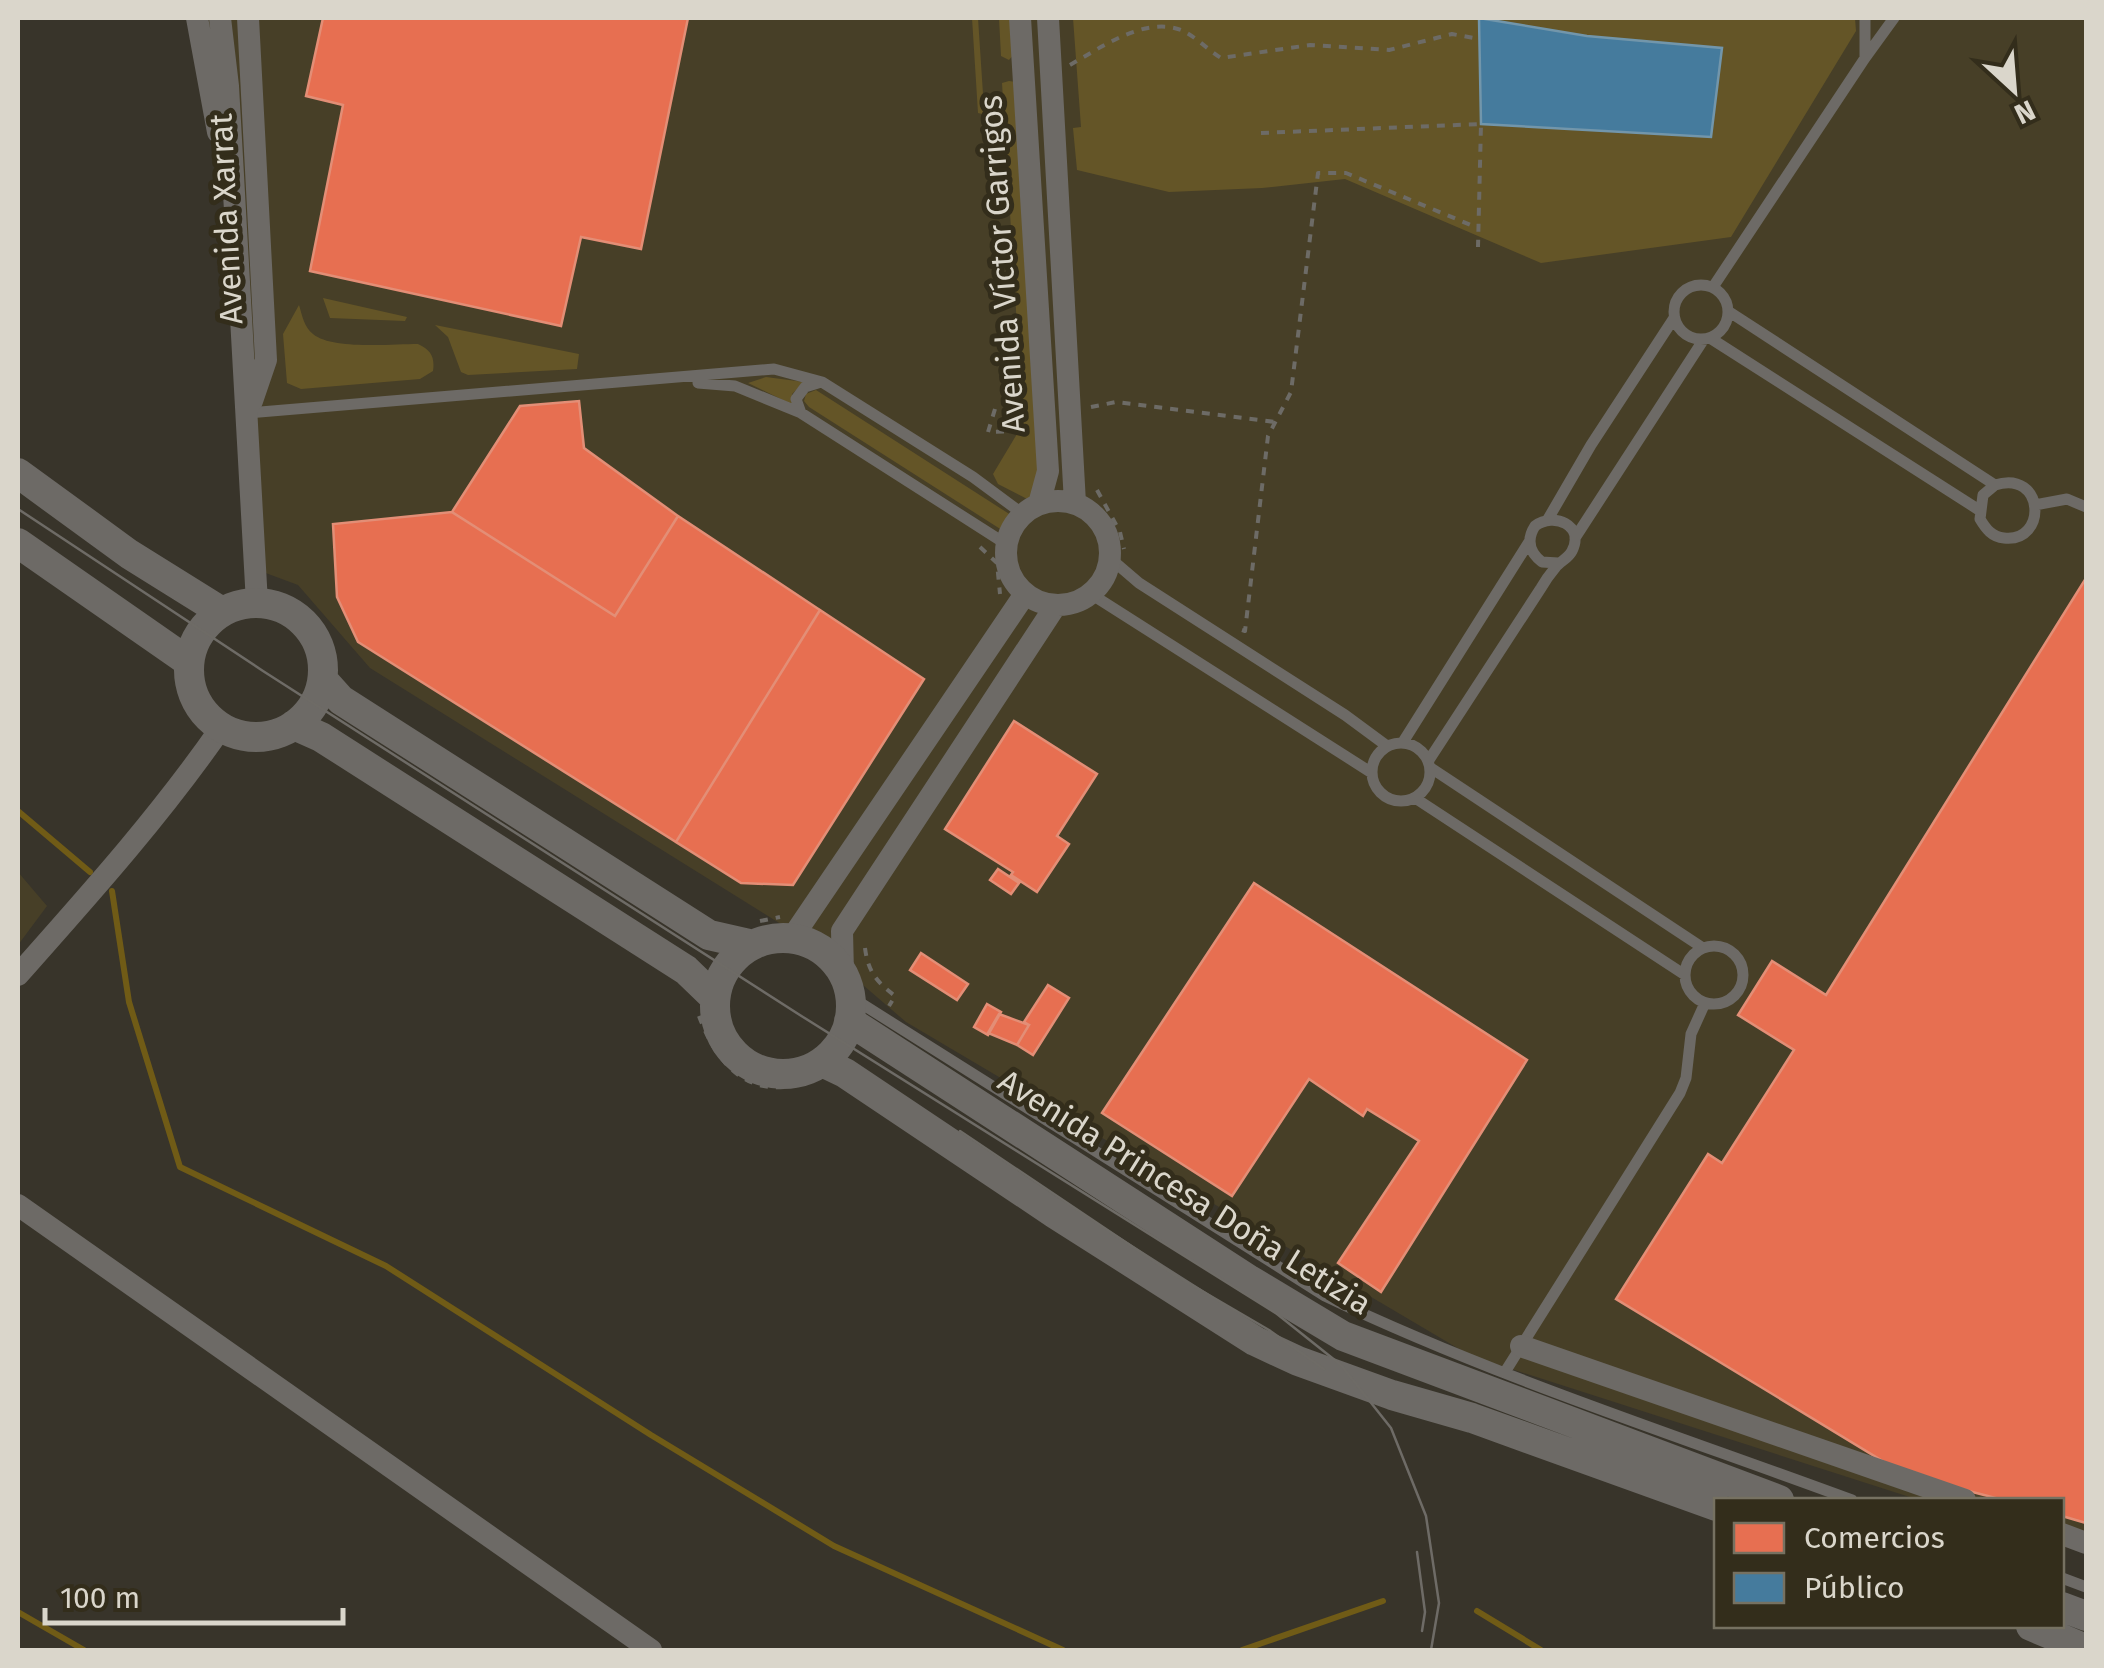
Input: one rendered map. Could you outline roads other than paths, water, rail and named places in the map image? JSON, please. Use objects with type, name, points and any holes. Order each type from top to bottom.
[{"type":"street","name":"Avenida Xarrat","points":[[198,18],[241,295]]},
{"type":"street","name":"Avenida Xarrat","points":[[220,18],[228,86],[257,603]]},
{"type":"street","name":"Avenida Xarrat","points":[[248,18],[266,360],[248,413]]},
{"type":"street","name":"Avenida Víctor Garrigos","points":[[1020,18],[1048,471],[1031,509]]},
{"type":"street","name":"Avenida Víctor Garrigos","points":[[1048,18],[1075,503]]},
{"type":"street","points":[[18,473],[130,554],[222,612]]},
{"type":"street","points":[[1057,500],[1075,503],[1090,510],[1102,524],[1118,557],[1091,594],[1056,606],[1038,602],[1013,580],[1006,563],[1006,544],[1012,527],[1031,509],[1057,500]]},
{"type":"street","points":[[18,543],[189,662]]},
{"type":"street","points":[[322,680],[352,708],[709,935],[776,938],[791,928],[798,929],[1025,594]]},
{"type":"street","points":[[257,603],[276,606],[307,626],[318,642],[322,660],[322,680],[313,706],[294,726],[270,736],[245,736],[221,728],[202,710],[191,688],[189,662],[200,634],[222,612],[257,603]]},
{"type":"street","points":[[818,1071],[839,1045],[848,997],[842,931],[1056,606]]},
{"type":"street","points":[[294,726],[321,737],[686,970],[715,1016],[722,1039],[738,1058],[758,1070],[782,1075],[807,1070],[845,1074],[1054,1213],[1255,1340],[1298,1362],[1392,1396],[1472,1418],[1714,1505]]},
{"type":"street","points":[[18,975],[132,846],[221,728]]},
{"type":"street","points":[[791,928],[820,948],[848,997]]},
{"type":"street","points":[[706,1003],[750,934]]},
{"type":"street","name":"Avenida Princesa Doña Letizia","points":[[848,997],[1215,1258],[1343,1336],[1774,1498]]},
{"type":"street","points":[[18,1205],[651,1650]]},
{"type":"street","points":[[1522,1346],[1959,1498]]},
{"type":"street","points":[[2036,1628],[2086,1648]]},
{"type":"lane","points":[[1865,18],[1865,58]]},
{"type":"lane","points":[[1713,288],[1894,18]]},
{"type":"lane","points":[[1403,742],[1529,542],[1535,526],[1548,519],[1591,444],[1674,318],[1677,298],[1693,286],[1713,288],[1724,297],[1728,311],[1725,324],[1707,338],[1574,538],[1570,554],[1558,563],[1430,764],[1424,790],[1404,801],[1383,795],[1372,772],[1373,762],[1387,746],[1403,742],[1418,748],[1430,764],[1703,948],[1726,948],[1740,960],[1743,970],[1743,980],[1734,997],[1725,1002],[1705,1003],[1692,995],[1684,975],[1415,798]]},
{"type":"lane","points":[[1728,311],[1995,484]]},
{"type":"lane","points":[[1674,318],[1683,333],[1707,338],[1979,510]]},
{"type":"lane","points":[[248,413],[774,369],[822,382],[1031,509]]},
{"type":"lane","points":[[664,380],[735,386],[801,413],[1006,544]]},
{"type":"lane","points":[[801,413],[796,398],[806,386],[822,382]]},
{"type":"lane","points":[[2004,482],[2020,485],[2036,505],[2036,515],[2026,531],[2009,539],[1991,534],[1979,510],[1983,495],[1995,484],[2004,482]]},
{"type":"lane","points":[[2036,505],[2067,500],[2086,508]]},
{"type":"lane","points":[[1548,519],[1562,520],[1574,538]]},
{"type":"lane","points":[[1529,542],[1542,562],[1558,563]]},
{"type":"lane","points":[[1118,557],[1139,584],[1387,746]]},
{"type":"lane","points":[[1091,594],[1372,772]]},
{"type":"lane","points":[[1684,975],[1689,959],[1703,948]]},
{"type":"lane","points":[[848,997],[1326,1296],[1505,1372],[1847,1498]]},
{"type":"lane","points":[[1505,1372],[1680,1094],[1686,1078],[1691,1034],[1705,1003]]},
{"type":"waterway","points":[[18,811],[90,872]]},
{"type":"waterway","points":[[112,891],[129,1002],[180,1167],[386,1266],[834,1546],[1063,1650]]},
{"type":"waterway","points":[[1242,1650],[1383,1601]]},
{"type":"waterway","points":[[1477,1611],[1541,1650]]},
{"type":"waterway","points":[[18,1612],[84,1650]]},
{"type":"tram line","points":[[18,509],[803,1017],[1277,1314],[1341,1365],[1391,1428],[1426,1516],[1439,1603],[1431,1650]]},
{"type":"tram line","points":[[960,1131],[1173,1274],[1269,1330],[1324,1369]]},
{"type":"tram line","points":[[1417,1552],[1425,1612],[1422,1631]]}]
